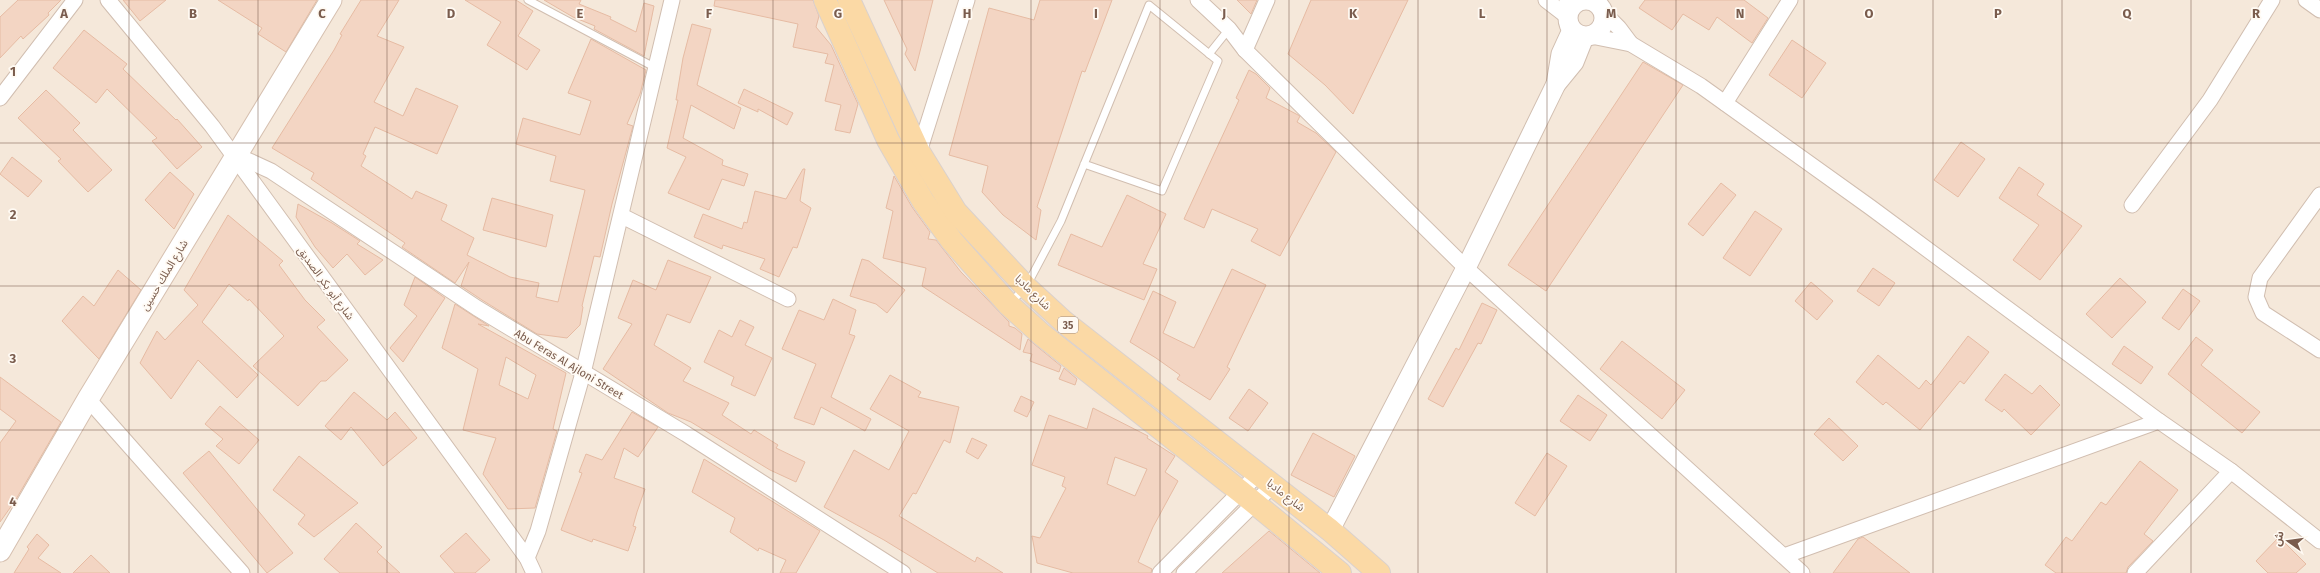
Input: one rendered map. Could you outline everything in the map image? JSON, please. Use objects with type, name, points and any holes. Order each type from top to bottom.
[{"type":"main road","name":"شارع الملك حسين","points":[[0,551],[88,399],[236,159],[331,0]]},
{"type":"main road","name":"35","points":[[825,0],[888,140],[923,202],[952,241],[1008,304],[1041,334],[1340,573]]},
{"type":"main road","name":"شارع مادبا","points":[[849,0],[920,152],[956,212],[1026,287],[1064,322],[1330,530],[1379,573]]},
{"type":"street","points":[[0,98],[75,0]]},
{"type":"street","name":"شارع أبو بكر الصديق","points":[[108,0],[212,126],[527,558],[534,573]]},
{"type":"street","points":[[527,558],[538,531],[583,373],[622,216],[672,0]]},
{"type":"street","points":[[920,152],[967,0]]},
{"type":"street","points":[[1198,0],[1229,29],[1245,50],[1466,268],[1802,573]]},
{"type":"street","points":[[1245,50],[1267,0]]},
{"type":"street","points":[[1546,0],[1631,44],[1701,86],[1870,207],[2159,421],[2231,470],[2320,541]]},
{"type":"street","points":[[1725,103],[1790,0]]},
{"type":"street","points":[[2132,205],[2210,100],[2272,0]]},
{"type":"street","points":[[2306,0],[2320,10]]},
{"type":"street","points":[[1330,530],[1466,268],[1556,84],[1574,62],[1577,16],[1594,2],[1605,8],[1631,44]]},
{"type":"street","points":[[1577,16],[1602,27],[1605,8]]},
{"type":"street","name":"Abu Feras Al Ajloni Street","points":[[236,159],[247,160],[272,171],[477,308],[686,434],[902,573]]},
{"type":"street","points":[[2320,195],[2260,278],[2256,297],[2263,313],[2320,350]]},
{"type":"street","points":[[622,216],[788,299]]},
{"type":"street","points":[[88,399],[242,573]]},
{"type":"street","points":[[1784,556],[2159,421]]},
{"type":"street","points":[[2135,573],[2231,470]]},
{"type":"street","points":[[1184,573],[1265,479]]},
{"type":"street","points":[[1160,573],[1248,498]]},
{"type":"lane","points":[[528,0],[656,68]]},
{"type":"lane","points":[[1008,304],[1026,287],[1061,221],[1084,164],[1150,5],[1218,61],[1162,191],[1084,164]]},
{"type":"lane","points":[[1208,54],[1229,29]]},
{"type":"shaded area","points":[[0,0],[2320,0],[2320,573],[0,573]]},
{"type":"building","points":[[18,0],[61,0],[48,13],[49,15],[23,39],[21,36],[0,58],[0,17]]},
{"type":"building","points":[[123,0],[166,0],[140,21]]},
{"type":"building","points":[[218,0],[317,0],[286,52],[258,34],[262,28]]},
{"type":"building","points":[[361,0],[399,0],[377,36],[404,47],[374,102],[403,116],[416,88],[458,106],[437,154],[375,127],[363,154],[366,156],[361,166],[412,199],[416,191],[447,205],[441,220],[474,238],[467,255],[510,277],[539,283],[536,297],[558,302],[585,190],[550,181],[556,156],[516,144],[523,118],[580,135],[591,101],[568,93],[591,39],[646,70],[640,94],[627,124],[633,126],[612,204],[600,257],[594,256],[582,306],[580,325],[567,338],[537,334],[461,286],[469,262],[455,283],[402,247],[405,243],[311,179],[314,173],[272,148],[334,50],[342,35],[340,34]]},
{"type":"building","points":[[465,0],[516,0],[533,11],[518,36],[540,50],[527,70],[487,45],[501,22]]},
{"type":"building","points":[[544,0],[581,0],[579,4],[611,17],[610,19],[636,32],[644,3],[654,6],[644,56],[594,29],[595,26],[573,17]]},
{"type":"building","points":[[715,0],[813,0],[819,16],[816,27],[831,45],[858,104],[850,133],[835,130],[841,105],[825,101],[834,65],[825,63],[828,54],[793,47],[798,24],[714,6]]},
{"type":"building","points":[[884,0],[933,0],[915,71],[905,54],[907,49]]},
{"type":"building","points":[[1040,0],[1112,0],[1085,72],[1082,71],[1037,207],[1041,210],[1036,240],[1003,215],[982,192],[988,166],[949,155],[989,8],[1034,20]]},
{"type":"building","points":[[1237,0],[1257,0],[1251,14]]},
{"type":"building","points":[[1311,0],[1408,0],[1353,114],[1325,85],[1288,54]]},
{"type":"building","points":[[1645,0],[1744,0],[1768,18],[1752,43],[1717,17],[1709,30],[1683,14],[1672,30],[1639,8]]},
{"type":"building","points":[[692,24],[711,29],[697,85],[741,108],[734,129],[691,105],[683,138],[723,160],[722,165],[748,174],[744,186],[722,179],[709,210],[668,193],[686,157],[667,148],[678,100],[676,100],[683,58]]},
{"type":"building","points":[[84,30],[127,64],[123,69],[176,120],[177,119],[202,147],[177,169],[152,141],[157,138],[107,89],[96,103],[53,68]]},
{"type":"building","points":[[1792,40],[1826,63],[1802,98],[1769,75]]},
{"type":"building","points":[[1643,62],[1683,85],[1546,291],[1508,265]]},
{"type":"building","points":[[1249,70],[1256,74],[1270,88],[1266,98],[1300,116],[1297,122],[1316,133],[1336,152],[1280,256],[1251,241],[1258,229],[1212,209],[1204,228],[1184,219],[1239,100],[1236,98]]},
{"type":"building","points":[[744,89],[793,113],[787,125],[758,109],[758,112],[738,103]]},
{"type":"building","points":[[46,90],[80,123],[73,130],[112,170],[88,192],[58,161],[61,159],[18,118]]},
{"type":"building","points":[[1961,142],[1985,159],[1958,197],[1934,180]]},
{"type":"building","points":[[12,157],[42,181],[28,197],[0,174]]},
{"type":"building","points":[[2019,167],[2044,184],[2037,195],[2082,226],[2040,280],[2013,260],[2039,225],[1999,198]]},
{"type":"building","points":[[803,169],[805,169],[800,201],[811,208],[797,248],[793,247],[779,277],[760,269],[765,259],[723,245],[722,249],[694,237],[703,214],[742,229],[744,222],[747,223],[755,191],[786,199]]},
{"type":"building","points":[[170,172],[194,194],[174,229],[145,200]]},
{"type":"building","points":[[894,176],[912,207],[930,232],[928,239],[936,240],[961,272],[1009,322],[1009,326],[1015,328],[1022,334],[1020,350],[922,286],[926,268],[883,258],[893,211],[886,208]]},
{"type":"building","points":[[1721,183],[1736,195],[1703,236],[1688,224]]},
{"type":"building","points":[[1127,195],[1166,214],[1143,264],[1157,269],[1144,300],[1058,265],[1071,234],[1102,247]]},
{"type":"building","points":[[492,198],[553,215],[546,247],[483,230]]},
{"type":"building","points":[[298,204],[360,241],[357,244],[383,260],[365,275],[347,254],[333,268],[315,247],[296,217]]},
{"type":"building","points":[[1755,211],[1782,229],[1750,276],[1723,258]]},
{"type":"building","points":[[228,215],[283,261],[279,265],[305,300],[325,320],[317,327],[348,360],[326,381],[321,381],[298,406],[253,366],[284,336],[249,299],[248,301],[229,284],[202,322],[258,375],[237,398],[198,360],[171,399],[140,363],[157,331],[165,340],[198,305],[184,290]]},
{"type":"building","points":[[862,259],[869,261],[905,290],[887,313],[876,304],[850,296]]},
{"type":"building","points":[[668,260],[711,277],[690,323],[667,314],[654,345],[691,368],[683,381],[729,403],[722,415],[751,434],[754,430],[778,445],[776,448],[805,462],[796,482],[770,470],[691,422],[668,413],[603,369],[632,324],[618,318],[633,280],[656,290]]},
{"type":"building","points":[[1873,268],[1895,283],[1879,306],[1857,291]]},
{"type":"building","points":[[1232,269],[1266,285],[1227,367],[1230,369],[1210,400],[1177,379],[1180,375],[1130,342],[1153,291],[1176,302],[1163,333],[1194,348]]},
{"type":"building","points":[[118,270],[141,290],[99,359],[62,321],[83,296],[94,306]]},
{"type":"building","points":[[415,277],[445,298],[403,362],[390,348],[417,316],[404,305]]},
{"type":"building","points":[[2120,278],[2146,302],[2112,338],[2086,314]]},
{"type":"building","points":[[1811,282],[1833,301],[1817,320],[1795,301]]},
{"type":"building","points":[[2183,289],[2200,301],[2179,330],[2162,318]]},
{"type":"building","points":[[833,299],[856,310],[849,334],[855,336],[831,397],[871,419],[865,431],[821,407],[814,425],[794,418],[816,364],[782,349],[799,310],[824,320]]},
{"type":"building","points":[[1482,303],[1497,310],[1481,344],[1478,343],[1443,407],[1428,399],[1456,348],[1459,350]]},
{"type":"building","points":[[455,304],[489,326],[478,324],[566,373],[553,429],[557,431],[535,508],[508,509],[483,474],[496,438],[463,430],[478,369],[442,348]],"holes":[[[506,357],[536,375],[528,399],[499,385]]]},
{"type":"building","points":[[740,320],[754,327],[745,345],[772,358],[755,396],[731,385],[734,377],[704,362],[719,330],[732,337]]},
{"type":"building","points":[[1968,336],[1989,352],[1964,384],[1960,381],[1920,430],[1886,402],[1883,405],[1856,382],[1878,355],[1919,389],[1926,380],[1931,385]]},
{"type":"building","points":[[2196,337],[2213,350],[2201,365],[2260,412],[2242,433],[2168,374]]},
{"type":"building","points":[[1028,339],[1061,366],[1059,372],[1030,361],[1032,354],[1023,352]]},
{"type":"building","points":[[1622,341],[1685,390],[1662,419],[1600,369]]},
{"type":"building","points":[[2124,346],[2153,367],[2141,384],[2112,364]]},
{"type":"building","points":[[1064,368],[1077,379],[1075,385],[1059,379]]},
{"type":"building","points":[[2005,374],[2032,394],[2040,385],[2060,405],[2031,435],[2004,409],[2002,412],[1985,400]]},
{"type":"building","points":[[890,375],[921,392],[918,397],[959,407],[950,443],[944,440],[916,494],[913,493],[899,516],[975,562],[977,557],[1003,573],[938,573],[884,540],[824,507],[854,450],[889,470],[909,431],[870,409]]},
{"type":"building","points":[[0,377],[61,422],[15,501],[0,522],[0,443],[16,421],[0,409]]},
{"type":"building","points":[[1249,389],[1268,403],[1248,431],[1229,418]]},
{"type":"building","points":[[354,392],[387,420],[395,412],[417,438],[383,466],[351,427],[341,440],[325,426]]},
{"type":"building","points":[[1578,395],[1607,415],[1590,441],[1560,421]]},
{"type":"building","points":[[1021,396],[1034,402],[1027,417],[1014,411]]},
{"type":"building","points":[[220,406],[259,440],[239,464],[216,446],[223,439],[205,424]]},
{"type":"building","points":[[1093,408],[1148,436],[1147,438],[1175,456],[1165,472],[1178,481],[1153,527],[1138,562],[1152,569],[1151,573],[1073,573],[1037,563],[1032,536],[1040,538],[1066,488],[1062,486],[1065,477],[1032,465],[1049,415],[1087,429]],"holes":[[[1115,457],[1147,469],[1135,496],[1107,484]]]},
{"type":"building","points":[[632,412],[658,427],[638,457],[624,448],[614,478],[645,489],[633,526],[636,527],[628,551],[593,539],[592,542],[561,530],[582,473],[579,472],[586,454],[602,460]]},
{"type":"building","points":[[1829,418],[1858,446],[1843,461],[1814,434]]},
{"type":"building","points":[[1313,433],[1355,456],[1334,497],[1291,475]]},
{"type":"building","points":[[972,438],[987,445],[978,459],[966,452]]},
{"type":"building","points":[[209,451],[293,553],[267,573],[183,473]]},
{"type":"building","points":[[1547,453],[1567,466],[1535,516],[1515,503]]},
{"type":"building","points":[[299,456],[358,503],[314,537],[298,524],[305,515],[273,490]]},
{"type":"building","points":[[704,459],[820,531],[796,573],[780,573],[786,560],[759,548],[758,551],[730,532],[735,518],[692,492]]},
{"type":"building","points":[[2140,461],[2178,490],[2144,534],[2153,541],[2128,567],[2126,573],[2056,573],[2045,565],[2066,537],[2072,541],[2101,502],[2106,505]]},
{"type":"building","points":[[356,523],[382,547],[377,552],[400,573],[340,573],[324,559]]},
{"type":"building","points":[[1269,531],[1320,573],[1222,573]]},
{"type":"building","points":[[466,533],[490,560],[475,573],[455,573],[440,556]]},
{"type":"building","points":[[37,534],[49,545],[38,558],[61,573],[14,573],[29,549],[27,547]]},
{"type":"building","points":[[1863,537],[1910,573],[1833,573],[1858,539]]},
{"type":"building","points":[[2279,537],[2306,564],[2296,573],[2268,573],[2256,561]]},
{"type":"building","points":[[91,555],[110,573],[73,573]]}]
